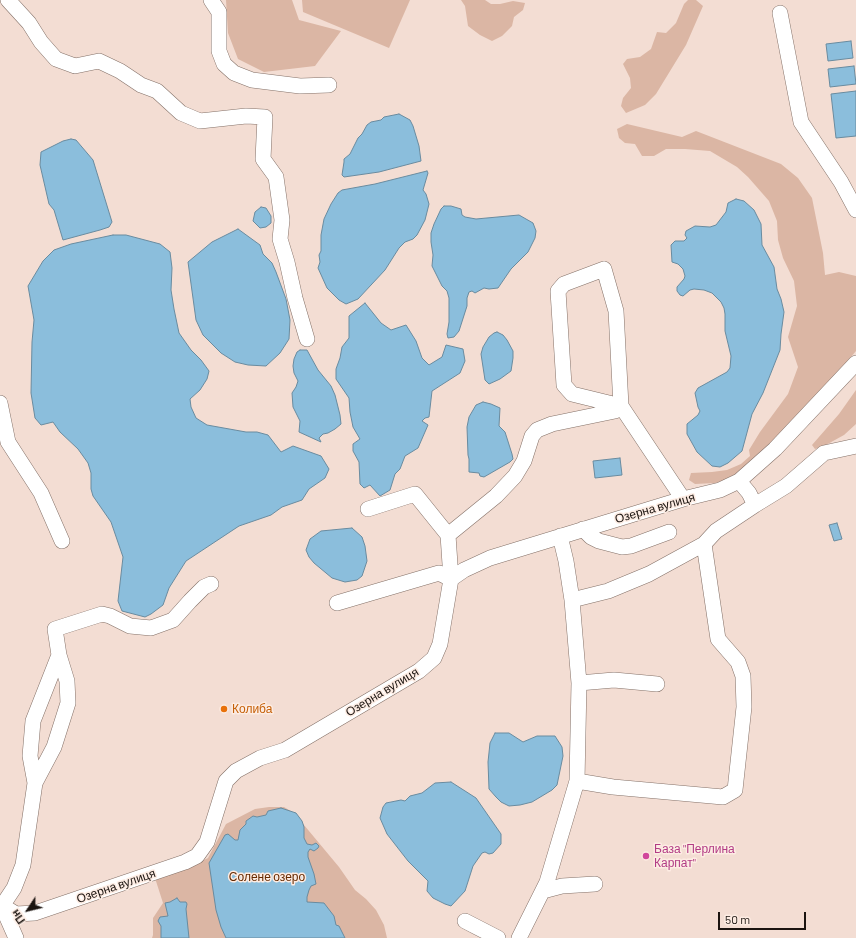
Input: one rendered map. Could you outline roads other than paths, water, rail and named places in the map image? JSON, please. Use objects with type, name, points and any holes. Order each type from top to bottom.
[{"type":"street","points":[[8,0],[29,23],[41,42],[56,59],[75,66],[99,61],[120,71],[141,85],[157,91],[181,113],[200,121],[246,116],[265,117],[263,159],[276,177],[282,220],[280,239],[307,339]]},
{"type":"street","points":[[211,0],[219,12],[219,51],[224,64],[234,73],[252,80],[300,86],[329,85]]},
{"type":"street","points":[[780,13],[801,122],[841,182],[856,210]]},
{"type":"street","points":[[621,406],[572,394],[564,385],[558,291],[564,284],[604,269],[616,311],[621,406],[683,499]]},
{"type":"street","name":"Озерна вулиця","points":[[1,905],[16,914],[35,913],[185,862],[197,856],[207,842],[226,781],[236,771],[260,758],[285,750],[419,670],[434,658],[440,644],[451,579],[464,570],[490,558],[683,499],[720,490],[740,480],[775,449],[856,362]]},
{"type":"street","points":[[0,403],[8,442],[41,493],[62,541]]},
{"type":"street","points":[[448,536],[496,496],[515,476],[524,461],[532,436],[537,430],[552,424],[615,411],[621,406]]},
{"type":"street","points":[[572,600],[615,588],[649,574],[704,544],[716,531],[786,486],[824,453],[856,446]]},
{"type":"street","points":[[740,480],[755,505]]},
{"type":"street","points":[[368,509],[414,494],[448,536],[451,579]]},
{"type":"street","points":[[584,529],[591,537],[599,541],[622,547],[631,546],[669,532]]},
{"type":"street","points":[[519,938],[547,882],[577,781],[579,683],[572,600],[566,561],[560,536]]},
{"type":"street","points":[[577,781],[613,787],[723,797],[735,790],[744,707],[743,676],[738,662],[718,639],[704,544]]},
{"type":"street","points":[[336,603],[439,573],[451,579]]},
{"type":"street","points":[[35,782],[54,747],[68,703],[67,681],[59,655],[55,629],[102,614],[110,616],[130,626],[151,628],[173,620],[204,587],[211,584]]},
{"type":"street","points":[[16,938],[1,905],[14,888],[23,865],[35,782],[30,756],[33,721],[59,655]]},
{"type":"street","points":[[579,683],[614,680],[657,684]]},
{"type":"street","points":[[543,891],[562,886],[595,884]]},
{"type":"street","points":[[465,921],[498,938]]},
{"type":"water","points":[[851,41],[853,58],[828,61],[826,44]]},
{"type":"water","points":[[854,66],[856,84],[830,87],[828,69]]},
{"type":"water","points":[[856,91],[856,136],[836,138],[831,94]]},
{"type":"water","points":[[399,114],[410,120],[413,126],[419,146],[421,161],[379,172],[344,177],[342,175],[344,159],[350,154],[367,125],[371,122],[381,120],[384,117]]},
{"type":"water","points":[[71,139],[76,140],[93,160],[112,222],[109,227],[63,240],[54,210],[49,204],[40,165],[41,152],[63,141]]},
{"type":"water","points":[[427,171],[428,173],[423,190],[429,204],[425,220],[417,235],[413,239],[405,242],[399,248],[385,270],[358,299],[346,304],[339,300],[327,288],[318,268],[320,262],[319,255],[321,251],[321,235],[324,219],[338,193],[342,190],[375,184]]},
{"type":"water","points":[[736,199],[744,201],[754,210],[761,224],[762,245],[774,267],[777,289],[784,312],[780,350],[763,393],[752,414],[742,451],[728,463],[720,467],[712,466],[697,452],[687,434],[687,424],[698,415],[700,411],[695,393],[698,388],[727,372],[730,368],[731,356],[725,331],[724,308],[721,302],[712,293],[704,290],[694,289],[690,290],[683,296],[680,295],[677,291],[677,287],[685,276],[683,269],[678,264],[672,262],[671,245],[675,241],[684,241],[687,238],[685,235],[686,231],[695,226],[710,227],[716,225],[726,212],[728,203]]},
{"type":"water","points":[[444,206],[451,206],[461,209],[462,215],[465,217],[476,219],[519,215],[533,223],[536,231],[535,238],[528,252],[511,269],[498,288],[484,288],[475,293],[472,291],[469,292],[467,306],[459,331],[454,337],[448,338],[449,298],[447,291],[442,286],[432,266],[433,255],[431,242],[431,233],[434,224]]},
{"type":"water","points":[[261,207],[266,208],[271,216],[271,223],[266,227],[260,228],[253,221],[255,212]]},
{"type":"water","points":[[238,229],[260,245],[263,254],[272,263],[286,299],[290,320],[289,339],[280,353],[266,366],[248,365],[235,362],[221,353],[203,335],[196,320],[188,262],[212,242]]},
{"type":"water","points":[[113,235],[126,235],[160,244],[170,252],[172,268],[171,290],[179,333],[209,371],[207,379],[200,390],[190,399],[191,407],[196,418],[207,425],[268,435],[281,452],[293,446],[321,456],[329,469],[325,478],[309,489],[302,500],[282,507],[271,515],[239,526],[186,561],[169,588],[163,605],[145,617],[122,611],[118,601],[123,557],[111,522],[93,496],[91,489],[91,473],[88,463],[78,449],[60,432],[53,422],[41,425],[35,418],[31,393],[34,320],[28,286],[43,261],[54,250],[71,244]]},
{"type":"water","points":[[365,303],[381,323],[391,330],[406,325],[416,341],[422,358],[429,365],[442,357],[446,345],[463,349],[465,361],[460,373],[432,391],[429,417],[422,421],[428,425],[418,448],[405,456],[400,469],[395,474],[390,490],[380,496],[370,485],[364,488],[360,484],[359,462],[353,451],[353,444],[360,439],[353,427],[349,398],[336,379],[336,369],[342,347],[349,338],[349,316]]},
{"type":"water","points":[[497,332],[503,335],[513,351],[511,371],[500,379],[489,384],[485,380],[481,354],[489,337]]},
{"type":"water","points":[[300,350],[307,350],[318,370],[331,386],[340,415],[341,424],[328,433],[323,434],[319,438],[321,442],[299,432],[300,421],[293,407],[292,393],[298,381],[294,373],[293,366],[297,352]]},
{"type":"water","points":[[483,402],[500,408],[499,426],[505,432],[513,459],[484,477],[480,476],[479,473],[469,472],[467,427],[469,417],[476,405]]},
{"type":"water","points":[[620,458],[622,475],[595,478],[593,461]]},
{"type":"water","points":[[837,523],[842,539],[834,541],[829,525]]},
{"type":"water","points":[[352,528],[362,537],[367,561],[362,576],[357,580],[345,582],[332,578],[314,563],[306,550],[310,539],[321,531]]},
{"type":"water","points":[[495,733],[509,733],[523,742],[537,736],[555,736],[562,747],[563,756],[557,785],[552,790],[532,802],[509,806],[501,802],[489,789],[488,762],[490,743]]},
{"type":"water","points":[[451,782],[476,798],[501,834],[501,844],[493,853],[482,853],[473,866],[465,891],[451,906],[433,898],[427,891],[428,881],[408,861],[387,834],[380,818],[383,807],[386,803],[401,800],[405,801],[410,796],[422,793],[435,783]]},
{"type":"water","points":[[281,808],[296,813],[302,821],[304,827],[304,838],[307,844],[312,845],[316,843],[319,846],[314,851],[310,849],[308,852],[308,857],[316,884],[311,886],[309,890],[307,902],[324,903],[334,916],[336,925],[339,926],[345,938],[226,938],[216,910],[209,863],[225,835],[228,834],[235,840],[238,840],[240,830],[246,824],[246,821],[253,816],[257,817],[266,815],[268,811]]},
{"type":"water","points":[[177,898],[180,902],[186,902],[187,904],[186,909],[189,938],[161,938],[161,926],[158,921],[160,917],[168,916],[165,903]]},
{"type":"place","name":"Колиба","points":[[224,709]]},
{"type":"place","name":"База \"Перлина Карпат\"","points":[[646,856]]},
{"type":"park label","name":"Солене озеро","points":[[267,877]]}]
